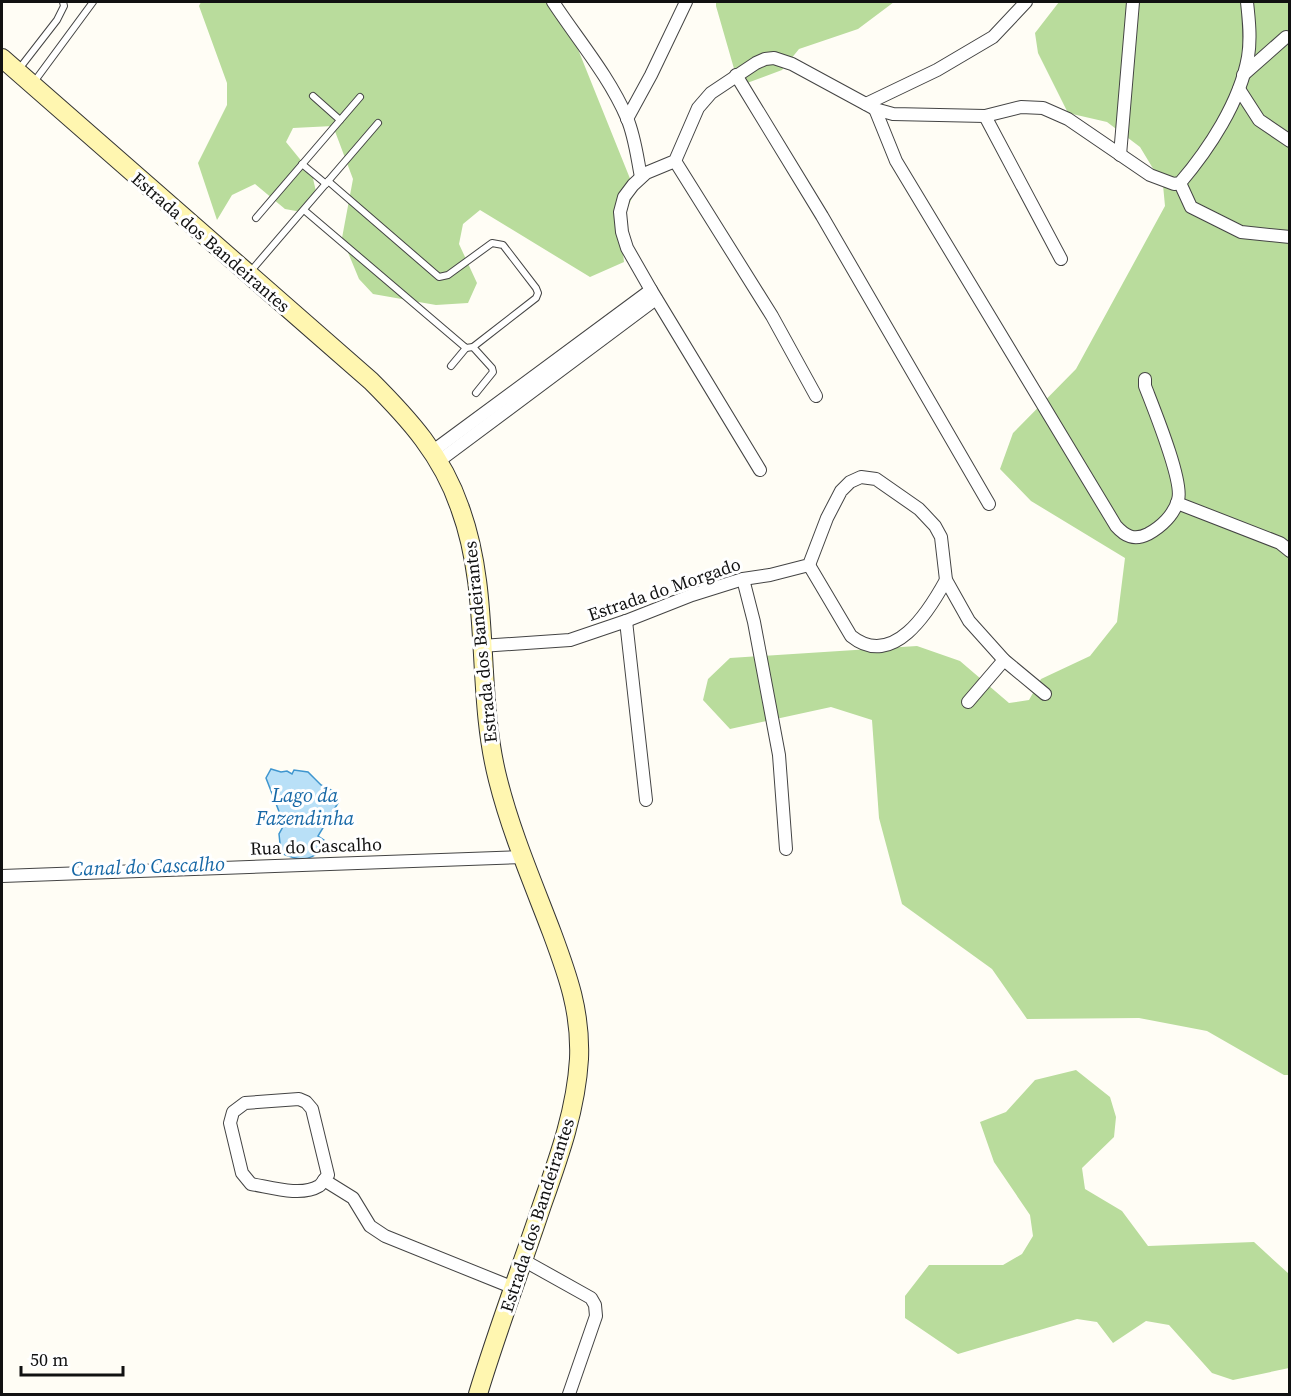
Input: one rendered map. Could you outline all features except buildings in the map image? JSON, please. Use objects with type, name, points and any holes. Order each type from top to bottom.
[{"type":"main road","name":"Estrada dos Bandeirantes","points":[[2,58],[371,381],[407,418],[436,456],[460,506],[476,567],[486,705],[498,779],[572,989],[580,1036],[576,1084],[565,1137],[477,1392]]},
{"type":"street","points":[[553,2],[576,38],[603,73],[627,119],[634,139],[641,177]]},
{"type":"street","points":[[627,119],[686,2]]},
{"type":"street","points":[[870,107],[993,38],[1026,2]]},
{"type":"street","points":[[1120,155],[1133,2]]},
{"type":"street","points":[[760,470],[653,294],[627,248],[622,231],[620,212],[624,197],[641,177],[675,160],[698,108],[711,93],[736,75],[765,59],[782,60],[870,107],[905,115],[985,116],[1021,107],[1043,108],[1068,119],[1136,167],[1164,181],[1180,183],[1209,147],[1239,89],[1248,57],[1250,24],[1247,2]]},
{"type":"street","points":[[1242,76],[1286,37]]},
{"type":"street","points":[[736,75],[822,216],[989,504]]},
{"type":"street","points":[[1239,89],[1258,120],[1290,141]]},
{"type":"street","points":[[870,107],[896,161],[1116,526],[1123,534],[1131,537],[1141,537],[1157,529],[1168,518],[1179,498],[1178,484],[1161,428],[1144,386],[1145,379]]},
{"type":"street","points":[[985,116],[1061,259]]},
{"type":"street","points":[[675,160],[772,316],[816,396]]},
{"type":"street","points":[[1180,183],[1191,207],[1241,232],[1290,237]]},
{"type":"street","points":[[436,456],[653,294]]},
{"type":"street","points":[[946,580],[935,600],[905,637],[892,644],[875,645],[860,643],[851,636],[809,565],[827,518],[841,490],[850,482],[861,477],[876,479],[919,509],[935,526],[940,537],[946,580],[969,621],[1004,660],[1045,694]]},
{"type":"street","points":[[1177,503],[1280,543],[1290,551]]},
{"type":"street","name":"Estrada do Morgado","points":[[481,646],[570,640],[692,595],[743,579],[809,565]]},
{"type":"street","points":[[743,579],[754,622],[779,755],[786,849]]},
{"type":"street","points":[[626,621],[646,800]]},
{"type":"street","points":[[968,702],[1004,660]]},
{"type":"street","name":"Rua do Cascalho","points":[[2,876],[524,856]]},
{"type":"street","points":[[299,1099],[306,1102],[312,1109],[328,1175],[324,1180],[320,1186],[307,1190],[251,1184],[242,1173],[230,1123],[233,1112],[245,1103],[299,1099]]},
{"type":"street","points":[[324,1180],[353,1198],[370,1226],[385,1236],[514,1288]]},
{"type":"street","points":[[523,1260],[591,1298],[595,1305],[596,1316],[569,1395]]},
{"type":"lane","points":[[17,72],[57,20],[62,12],[63,2]]},
{"type":"lane","points":[[32,85],[93,2]]},
{"type":"lane","points":[[313,96],[340,120]]},
{"type":"lane","points":[[256,218],[360,97]]},
{"type":"lane","points":[[248,274],[378,123]]},
{"type":"lane","points":[[302,164],[439,277],[448,275],[492,243],[503,245],[536,288],[538,293],[536,298],[469,348],[451,366]]},
{"type":"lane","points":[[304,210],[492,368],[492,372],[476,393]]},
{"type":"green space","points":[[201,2],[559,2],[635,191],[620,225],[624,262],[590,277],[480,210],[463,224],[459,244],[477,283],[468,303],[436,305],[373,294],[359,279],[342,238],[353,179],[333,126],[293,128],[286,142],[312,174],[317,196],[307,213],[285,209],[255,184],[232,195],[217,220],[198,163],[227,105],[227,83],[199,6]]},
{"type":"green space","points":[[716,2],[894,2],[858,29],[799,49],[782,70],[739,86]]},
{"type":"green space","points":[[1059,2],[1289,2],[1289,1075],[1284,1075],[1207,1031],[1139,1018],[1027,1019],[992,969],[902,904],[879,818],[872,720],[831,707],[730,729],[703,700],[708,679],[730,658],[917,646],[960,661],[1009,703],[1029,700],[1041,679],[1090,656],[1117,622],[1125,558],[1031,501],[1000,469],[1013,433],[1076,369],[1165,206],[1163,185],[1140,147],[1107,122],[1068,113],[1038,53],[1035,33]]},
{"type":"green space","points":[[1076,1070],[1110,1097],[1116,1117],[1114,1137],[1082,1168],[1085,1189],[1122,1211],[1148,1246],[1254,1242],[1289,1274],[1289,1368],[1233,1380],[1212,1373],[1169,1325],[1146,1321],[1113,1343],[1097,1322],[1077,1319],[958,1354],[905,1318],[905,1296],[929,1265],[1003,1265],[1022,1254],[1033,1236],[1030,1215],[994,1162],[980,1122],[1006,1112],[1035,1080]]},
{"type":"water","name":"Lago da Fazendinha","points":[[271,769],[292,774],[294,770],[308,772],[321,785],[337,793],[338,803],[318,836],[324,840],[323,850],[312,857],[298,859],[281,853],[279,834],[285,823],[278,819],[280,814],[266,778]]},
{"type":"water label","name":"Canal do Cascalho","points":[[148,866]]}]
